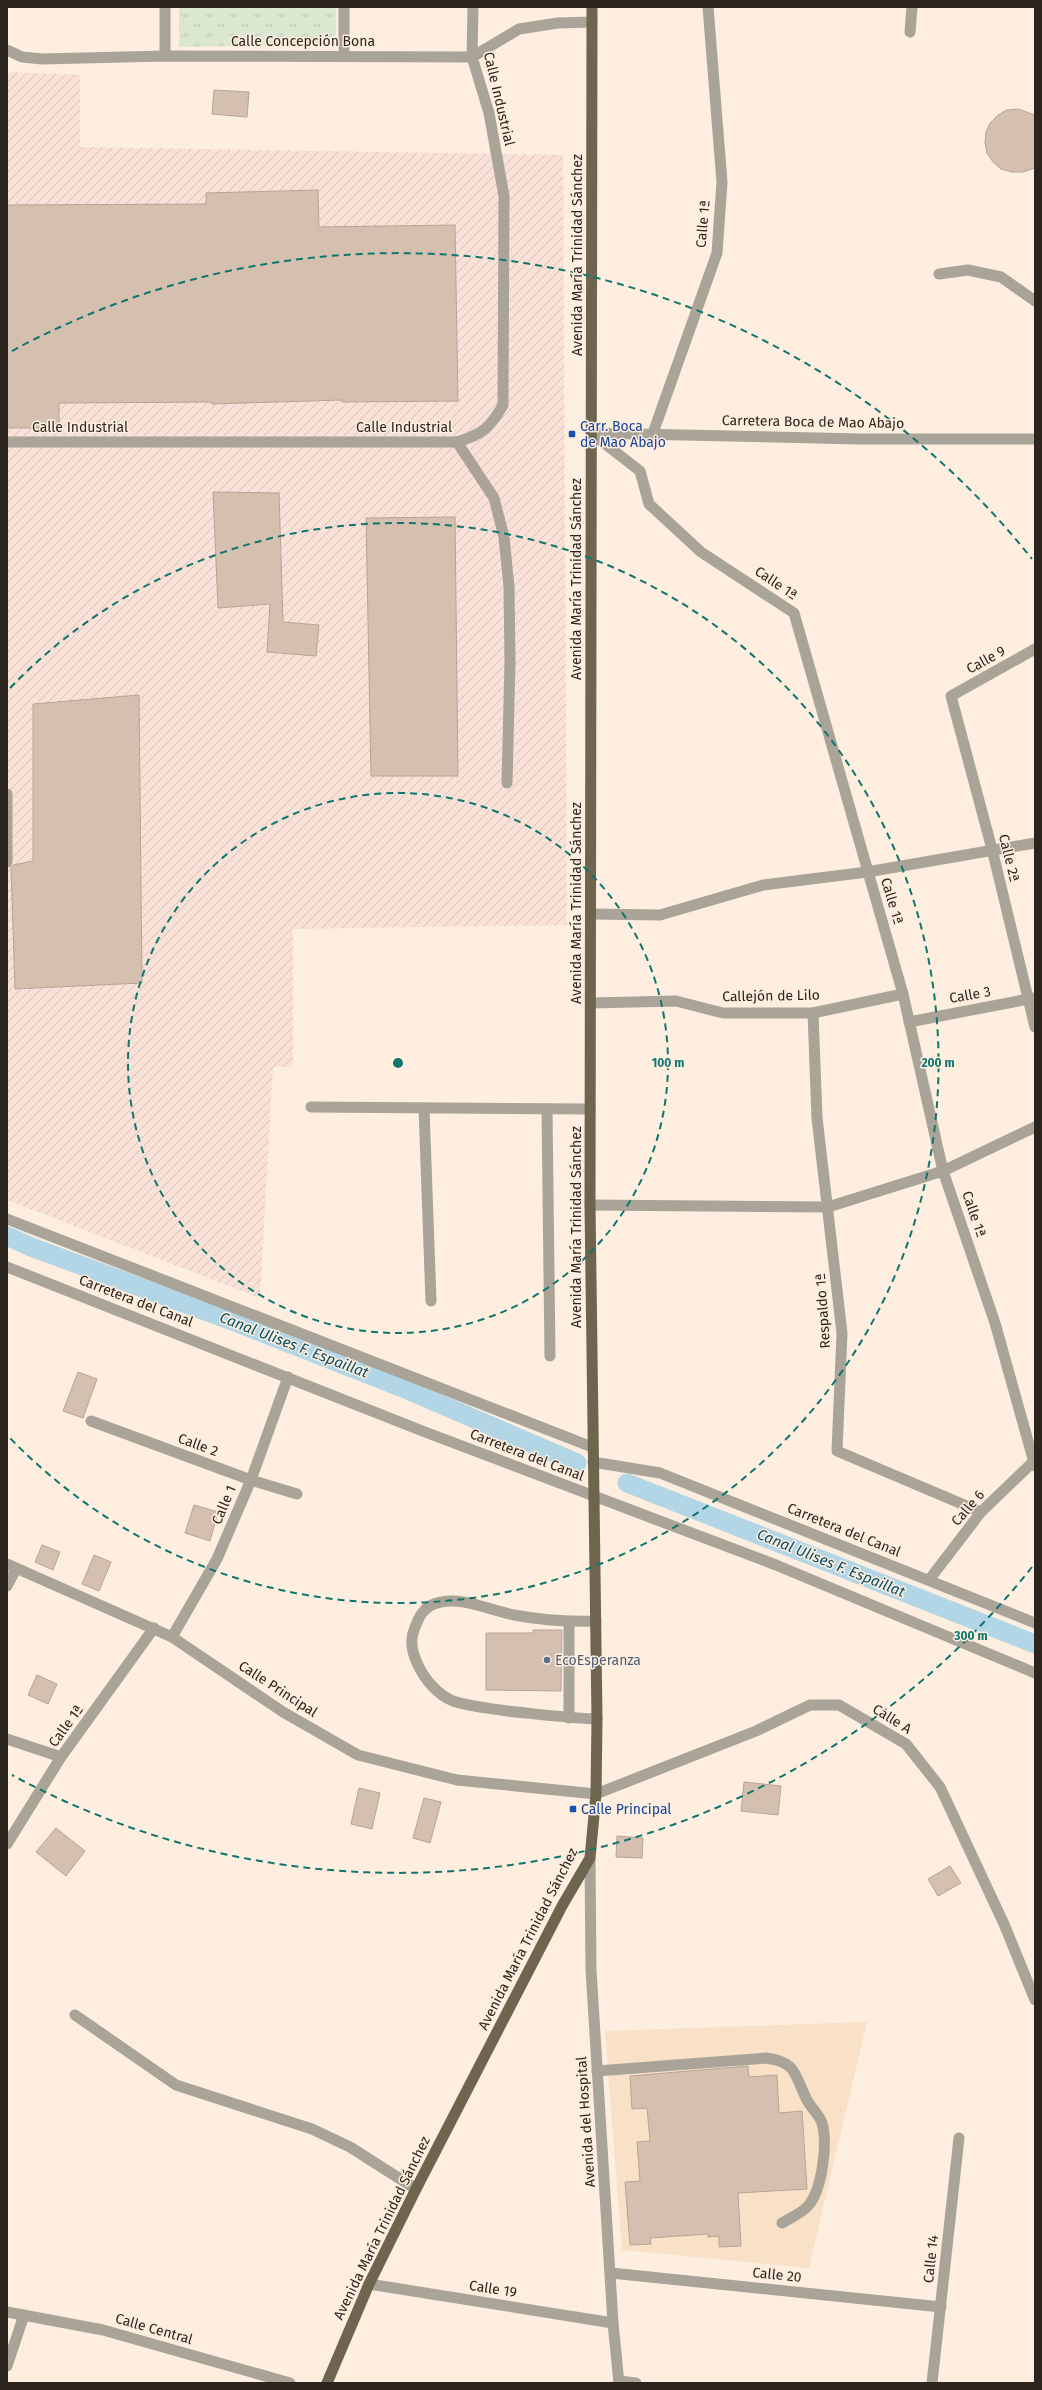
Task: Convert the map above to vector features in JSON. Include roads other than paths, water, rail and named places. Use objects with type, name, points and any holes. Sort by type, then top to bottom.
[{"type":"main road","name":"Avenida María Trinidad Sánchez","points":[[326,2383],[369,2284],[416,2189],[562,1906],[590,1858],[596,1794],[597,1719],[592,1447],[590,1205],[592,7]]},
{"type":"street","points":[[165,7],[165,56]]},
{"type":"street","points":[[344,7],[344,56]]},
{"type":"street","name":"Calle Industrial","points":[[7,442],[457,442],[477,436],[492,425],[503,405],[504,196],[489,113],[472,57],[473,7]]},
{"type":"street","name":"Calle 1ª","points":[[652,433],[716,253],[722,182],[708,7]]},
{"type":"street","points":[[910,32],[912,7]]},
{"type":"street","points":[[472,57],[519,29],[558,23],[592,22]]},
{"type":"street","name":"Calle Concepción Bona","points":[[7,50],[22,57],[42,59],[165,56],[472,57]]},
{"type":"street","points":[[939,274],[968,270],[1001,277],[1035,301]]},
{"type":"street","name":"Calle 1ª","points":[[591,433],[640,471],[649,504],[701,552],[794,613],[903,994],[943,1171],[996,1323],[1034,1462]]},
{"type":"street","name":"Carretera Boca de Mao Abajo","points":[[591,433],[652,433],[860,439],[1035,439]]},
{"type":"street","points":[[457,442],[494,498],[504,537],[510,594],[507,783]]},
{"type":"street","name":"Calle 9","points":[[951,696],[1035,649]]},
{"type":"street","name":"Calle 2ª","points":[[951,696],[1032,999],[1035,1027]]},
{"type":"street","points":[[7,794],[7,862]]},
{"type":"street","points":[[591,914],[660,915],[763,885],[867,872],[992,849],[1035,843]]},
{"type":"street","name":"Callejón de Lilo","points":[[590,1003],[676,1001],[723,1013],[813,1013],[903,994]]},
{"type":"street","name":"Calle 3","points":[[909,1022],[1032,999]]},
{"type":"street","name":"Respaldo 1ª","points":[[813,1013],[817,1118],[842,1333],[836,1451],[981,1512]]},
{"type":"street","points":[[311,1107],[590,1109]]},
{"type":"street","points":[[424,1108],[431,1302]]},
{"type":"street","points":[[547,1109],[550,1356]]},
{"type":"street","points":[[590,1205],[828,1207],[943,1171],[1035,1127]]},
{"type":"street","points":[[7,1219],[592,1447]]},
{"type":"street","name":"Carretera del Canal","points":[[7,1267],[594,1497],[776,1565],[1035,1673]]},
{"type":"street","name":"Calle 1","points":[[172,1637],[217,1559],[251,1480],[288,1377]]},
{"type":"street","name":"Calle 2","points":[[90,1421],[251,1480],[297,1494]]},
{"type":"street","name":"Carretera del Canal","points":[[593,1462],[660,1474],[1035,1623]]},
{"type":"street","name":"Calle 6","points":[[929,1580],[981,1512],[1034,1462]]},
{"type":"street","points":[[7,1586],[11,1567]]},
{"type":"street","name":"Calle Principal","points":[[11,1567],[172,1637],[283,1712],[358,1755],[457,1780],[596,1794]]},
{"type":"street","points":[[596,1621],[569,1622],[514,1615],[458,1602],[441,1601],[427,1606],[418,1618],[411,1640],[413,1654],[421,1672],[431,1686],[453,1701],[485,1708],[570,1718],[597,1719]]},
{"type":"street","points":[[569,1622],[570,1718]]},
{"type":"street","name":"Calle 1ª","points":[[7,1844],[61,1757],[154,1628]]},
{"type":"street","name":"Calle A","points":[[596,1794],[756,1732],[810,1705],[840,1705],[906,1744],[940,1787],[1004,1924],[1035,2000]]},
{"type":"street","points":[[7,1739],[61,1757]]},
{"type":"street","name":"Avenida del Hospital","points":[[590,1858],[591,1970],[613,2323],[619,2382]]},
{"type":"street","points":[[74,2016],[176,2085],[312,2129],[350,2147],[416,2189]]},
{"type":"street","points":[[597,2071],[766,2058],[782,2061],[791,2067],[810,2106],[822,2124],[824,2160],[812,2201],[807,2208],[782,2223]]},
{"type":"street","name":"Calle 14","points":[[932,2383],[959,2138]]},
{"type":"street","name":"Calle 20","points":[[611,2273],[940,2307]]},
{"type":"street","name":"Calle 19","points":[[369,2284],[613,2323]]},
{"type":"street","name":"Calle Central","points":[[7,2312],[103,2330],[290,2383]]},
{"type":"street","points":[[7,2366],[24,2315]]},
{"type":"street","points":[[619,2382],[636,2383]]},
{"type":"waterway","name":"Canal Ulises F. Espaillat","points":[[7,1236],[31,1247],[227,1319],[410,1391],[577,1463]]},
{"type":"waterway","name":"Canal Ulises F. Espaillat","points":[[627,1483],[1035,1644]]},
{"type":"place","name":"Carr. Boca de Mao Abajo","points":[[572,434]]},
{"type":"place","name":"EcoEsperanza","points":[[547,1660]]},
{"type":"place","name":"Calle Principal","points":[[573,1809]]}]
